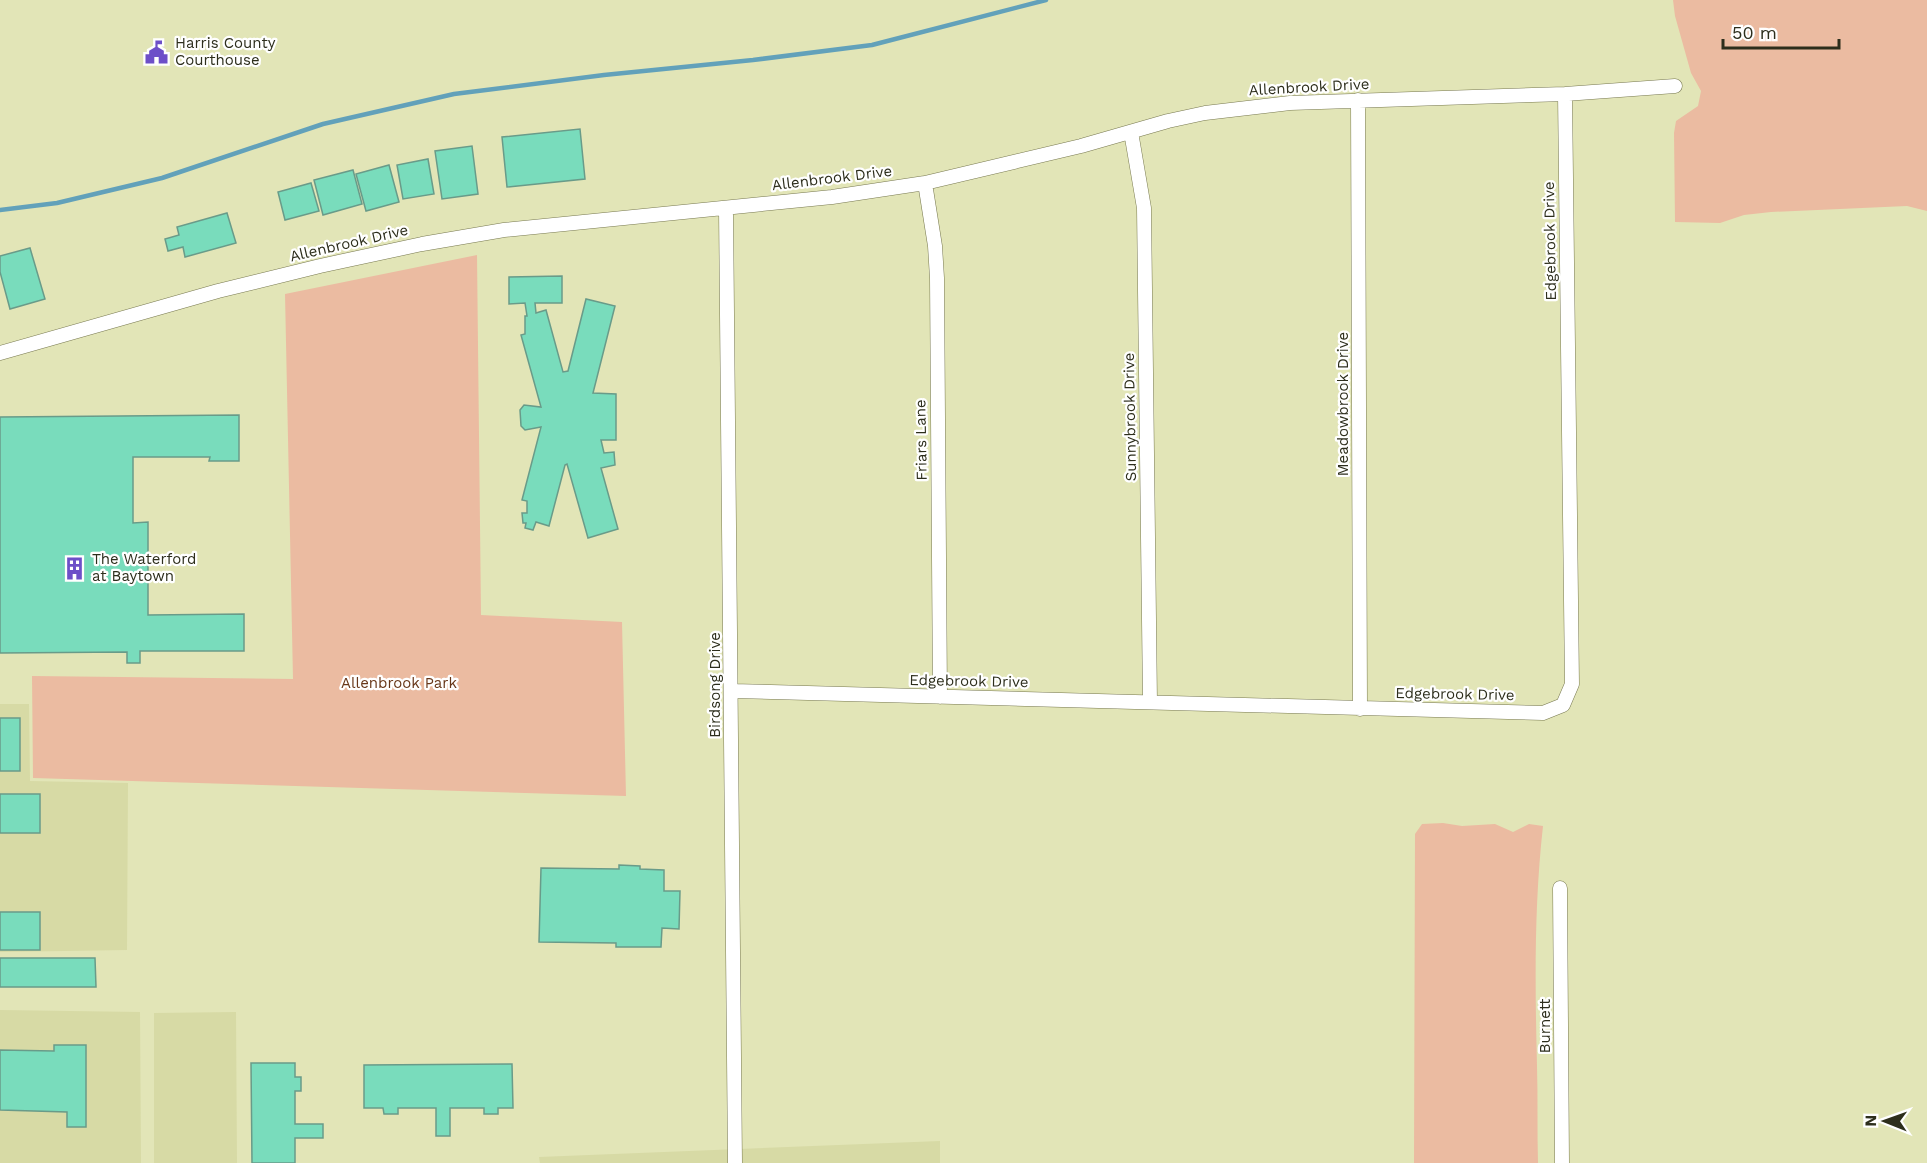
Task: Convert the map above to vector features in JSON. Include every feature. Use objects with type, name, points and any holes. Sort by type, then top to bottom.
[{"type":"street","name":"Allenbrook Drive","points":[[0,353],[218,291],[422,244],[504,230],[726,208],[925,183],[1081,146],[1168,121],[1237,108],[1358,100],[1565,94],[1674,86]]},
{"type":"street","name":"Edgebrook Drive","points":[[732,691],[1543,713],[1563,705],[1572,684],[1565,94]]},
{"type":"street","name":"Meadowbrook Drive","points":[[1358,100],[1360,709]]},
{"type":"street","name":"Sunnybrook Drive","points":[[1131,132],[1144,208],[1150,702]]},
{"type":"street","name":"Friars Lane","points":[[925,183],[935,246],[937,278],[940,697]]},
{"type":"street","name":"Birdsong Drive","points":[[726,208],[735,1163]]},
{"type":"street","name":"Burnett","points":[[1560,888],[1562,1163]]},
{"type":"shaded area","points":[[0,704],[29,704],[30,781],[128,783],[127,950],[0,952]]},
{"type":"shaded area","points":[[0,1010],[140,1012],[141,1163],[0,1163]]},
{"type":"shaded area","points":[[236,1012],[237,1163],[154,1163],[154,1013]]},
{"type":"shaded area","points":[[940,1141],[940,1163],[540,1163],[539,1157]]},
{"type":"green space","points":[[1673,0],[1927,0],[1927,211],[1907,206],[1771,212],[1744,215],[1720,223],[1675,222],[1674,133],[1676,121],[1698,106],[1701,91],[1691,73],[1675,16]]},
{"type":"green space","name":"Allenbrook Park","points":[[477,255],[481,615],[622,622],[626,796],[33,778],[32,676],[293,679],[285,294]]},
{"type":"green space","points":[[1443,823],[1462,826],[1495,824],[1513,832],[1529,824],[1543,826],[1536,946],[1538,1163],[1414,1163],[1415,834],[1422,824]]},
{"type":"building","points":[[580,129],[585,179],[507,187],[502,137]]},
{"type":"building","points":[[472,146],[478,194],[442,199],[435,151]]},
{"type":"building","points":[[428,159],[434,194],[403,199],[397,165]]},
{"type":"building","points":[[389,165],[399,202],[366,211],[356,174]]},
{"type":"building","points":[[353,170],[362,204],[323,215],[314,180]]},
{"type":"building","points":[[311,183],[319,211],[285,220],[278,192]]},
{"type":"building","points":[[227,213],[236,243],[185,257],[183,247],[168,251],[165,239],[179,235],[177,227]]},
{"type":"building","points":[[30,248],[45,299],[10,309],[0,272],[0,256]]},
{"type":"building","points":[[562,276],[562,303],[535,303],[536,313],[546,310],[563,372],[568,371],[586,299],[615,306],[593,393],[616,394],[616,440],[601,440],[604,453],[614,452],[615,465],[601,468],[618,529],[588,538],[567,464],[549,526],[536,522],[533,530],[525,528],[526,523],[523,523],[522,513],[527,513],[527,501],[522,500],[541,427],[525,430],[521,426],[520,410],[524,405],[541,407],[521,335],[525,334],[525,316],[527,316],[525,303],[509,304],[509,277]]},
{"type":"building","name":"The Waterford at Baytown","points":[[239,415],[239,461],[209,461],[210,457],[133,457],[133,523],[148,522],[148,615],[244,614],[244,651],[140,651],[140,663],[127,663],[127,652],[0,653],[0,417]]},
{"type":"building","points":[[0,718],[20,718],[20,771],[0,771]]},
{"type":"building","points":[[0,794],[40,794],[40,833],[0,833]]},
{"type":"building","points":[[619,865],[664,870],[664,891],[680,891],[679,929],[662,928],[661,947],[616,947],[616,943],[539,942],[541,868],[619,869]]},
{"type":"building","points":[[0,912],[40,912],[40,950],[0,950]]},
{"type":"building","points":[[0,958],[95,958],[96,987],[0,987]]},
{"type":"building","points":[[54,1045],[86,1045],[86,1127],[67,1127],[67,1112],[0,1110],[0,1050],[54,1051]]},
{"type":"building","points":[[251,1063],[295,1063],[295,1077],[301,1077],[301,1091],[295,1091],[295,1124],[323,1124],[323,1138],[295,1138],[295,1163],[252,1163]]},
{"type":"building","points":[[512,1064],[513,1108],[498,1108],[498,1114],[484,1114],[484,1108],[450,1108],[450,1136],[436,1136],[436,1108],[398,1108],[398,1114],[384,1114],[383,1108],[364,1108],[364,1065]]},
{"type":"waterway","points":[[0,210],[57,203],[162,178],[323,124],[454,94],[872,45],[1046,0]]},
{"type":"place","name":"Harris County Courthouse","points":[[157,52]]},
{"type":"place","name":"The Waterford at Baytown","points":[[74,568]]}]
